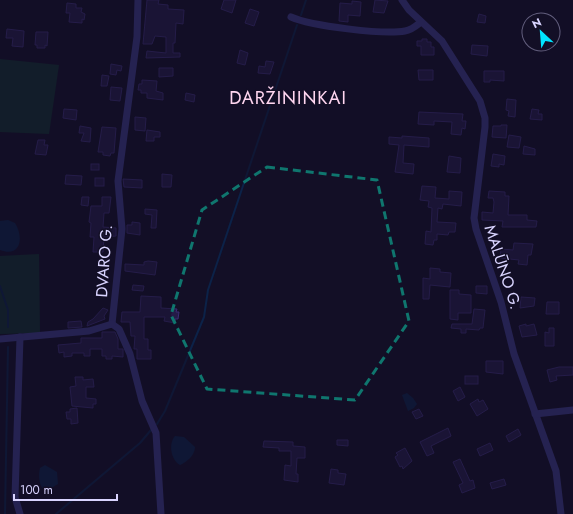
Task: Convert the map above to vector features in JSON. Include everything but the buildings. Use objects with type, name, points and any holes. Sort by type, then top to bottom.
[{"type":"street","name":"DVARO G.","points":[[112,324],[122,229],[118,181],[136,37],[138,0]]},
{"type":"street","name":"MALŪNO G.","points":[[402,0],[421,22],[442,41],[480,101],[484,111],[485,127],[474,218],[481,246],[502,302],[514,354],[556,471],[561,514]]},
{"type":"street","points":[[292,17],[308,23],[388,32],[410,30],[421,22]]},
{"type":"street","points":[[0,339],[88,331],[112,324],[119,329],[130,354],[142,401],[156,433],[161,514]]},
{"type":"street","points":[[20,338],[15,497],[20,514]]},
{"type":"street","points":[[535,414],[573,410]]},
{"type":"highlighted area","points":[[267,167],[377,180],[409,321],[355,400],[207,389],[171,315],[202,210]]},
{"type":"green space","points":[[0,59],[59,65],[49,134],[0,132]]},
{"type":"green space","points":[[39,254],[40,333],[0,334],[0,256]]},
{"type":"water","points":[[8,220],[15,223],[20,240],[16,249],[7,252],[0,250],[0,221]]},
{"type":"water","points":[[407,393],[417,404],[414,408],[408,411],[402,395]]},
{"type":"water","points":[[175,436],[184,437],[195,447],[194,453],[190,458],[180,465],[174,459],[171,447]]},
{"type":"water","points":[[45,465],[57,472],[58,484],[46,491],[40,485],[39,478],[40,468]]},
{"type":"waterway","points":[[301,15],[306,0]]},
{"type":"waterway","points":[[157,424],[165,411],[204,317],[208,290],[297,25]]},
{"type":"waterway","points":[[0,286],[8,310],[8,327]]},
{"type":"waterway","points":[[5,514],[8,347]]},
{"type":"waterway","points":[[56,514],[140,443],[151,430]]},
{"type":"district","name":"DARŽININKAI","points":[[288,98]]}]
